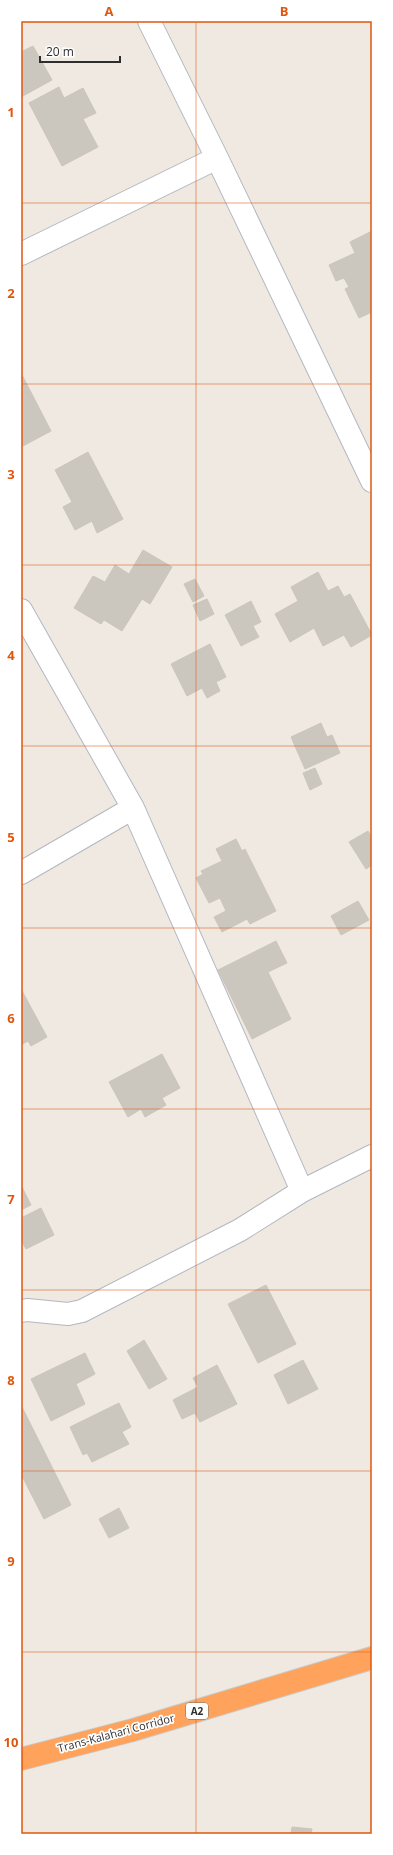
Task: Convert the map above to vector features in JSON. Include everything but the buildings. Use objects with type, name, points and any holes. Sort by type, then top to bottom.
[{"type":"highway","name":"Trans-Kalahari Corridor","points":[[21,1759],[133,1730],[372,1658]]},
{"type":"street","points":[[149,21],[217,158],[372,481]]},
{"type":"street","points":[[21,254],[217,158]]},
{"type":"street","points":[[21,610],[133,808],[302,1191]]},
{"type":"street","points":[[21,873],[133,808]]},
{"type":"street","points":[[21,1311],[27,1310],[68,1314],[82,1311],[240,1230],[302,1191],[372,1156]]}]
